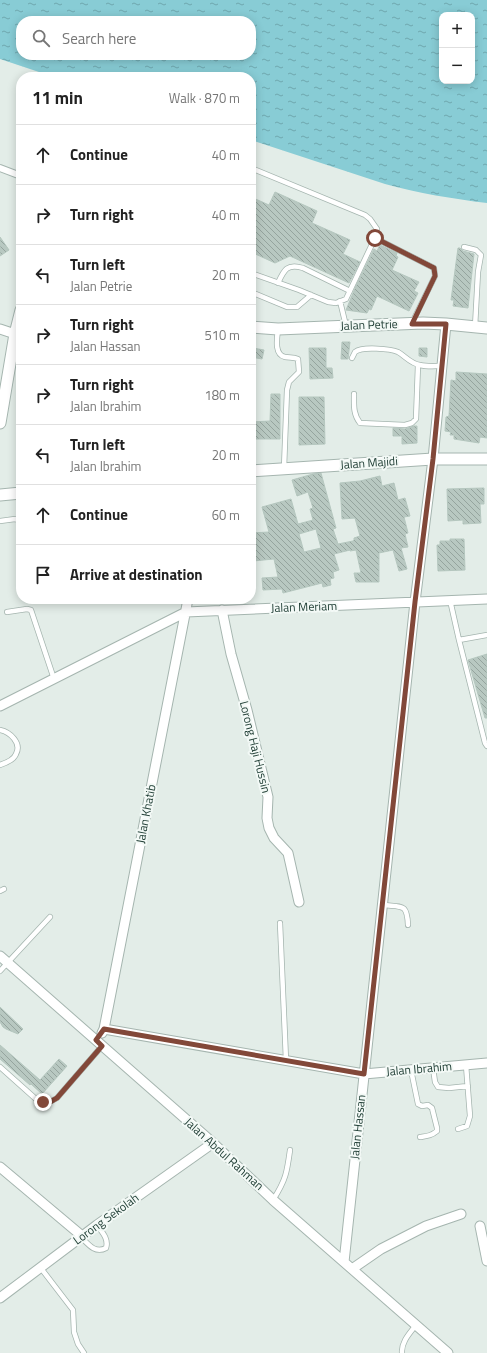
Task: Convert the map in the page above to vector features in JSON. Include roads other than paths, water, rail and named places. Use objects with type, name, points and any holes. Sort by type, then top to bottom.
[{"type":"street","points":[[0,168],[16,174]]},
{"type":"street","name":"Jalan Petrie","points":[[256,327],[278,329],[446,324],[487,328]]},
{"type":"street","name":"Jalan Hassan","points":[[344,1262],[415,602],[433,459],[446,324]]},
{"type":"street","points":[[0,329],[15,334]]},
{"type":"street","points":[[0,424],[16,330]]},
{"type":"street","name":"Jalan Majidi","points":[[256,471],[433,459],[487,459]]},
{"type":"street","points":[[0,495],[16,493]]},
{"type":"street","name":"Jalan Meriam","points":[[0,706],[186,612],[487,599]]},
{"type":"street","name":"Jalan Khatib","points":[[104,1029],[187,604]]},
{"type":"street","name":"Lorong Haji Hussin","points":[[222,610],[268,796],[267,818],[269,828],[274,838],[288,853],[299,902]]},
{"type":"street","name":"Jalan Abdul Rahman","points":[[0,956],[213,1143],[273,1200],[448,1353]]},
{"type":"street","points":[[99,1043],[104,1029]]},
{"type":"street","name":"Jalan Ibrahim","points":[[104,1029],[364,1074],[487,1063]]},
{"type":"street","name":"Lorong Sekolah","points":[[0,1298],[96,1225],[213,1143]]},
{"type":"street","points":[[0,1167],[81,1236]]},
{"type":"street","points":[[352,1269],[381,1249],[426,1226],[461,1214]]},
{"type":"street","points":[[480,1226],[487,1261]]},
{"type":"lane","points":[[256,170],[365,215],[377,229],[375,238],[346,299],[336,303],[328,302],[256,275]]},
{"type":"lane","points":[[375,238],[434,268],[435,276],[412,324]]},
{"type":"lane","points":[[464,247],[476,250],[481,254],[478,272],[475,327]]},
{"type":"lane","points":[[278,283],[284,270],[296,266],[350,291]]},
{"type":"lane","points":[[256,294],[286,307],[297,307],[311,295]]},
{"type":"lane","points":[[340,301],[346,326]]},
{"type":"lane","points":[[278,329],[277,349],[280,355],[298,359],[299,368],[298,374],[289,382],[287,390],[284,468]]},
{"type":"lane","points":[[352,358],[355,352],[361,350],[385,349],[401,354],[418,366],[442,366]]},
{"type":"lane","points":[[354,394],[354,412],[360,423],[405,425],[412,423],[416,419],[418,366]]},
{"type":"lane","points":[[0,521],[16,519]]},
{"type":"lane","points":[[450,600],[485,743],[487,746]]},
{"type":"lane","points":[[7,612],[27,609],[33,612],[54,679]]},
{"type":"lane","points":[[459,640],[487,635]]},
{"type":"lane","points":[[0,730],[13,737],[18,746],[14,757],[0,765]]},
{"type":"lane","points":[[383,905],[402,907],[405,909],[407,913],[408,925]]},
{"type":"lane","points":[[0,971],[50,917]]},
{"type":"lane","points":[[280,923],[286,1060]]},
{"type":"lane","points":[[0,1067],[37,1100],[50,1102],[57,1098],[99,1043]]},
{"type":"lane","points":[[458,1129],[467,1126],[470,1116],[466,1065]]},
{"type":"lane","points":[[433,1068],[435,1082],[438,1087],[449,1088],[468,1086]]},
{"type":"lane","points":[[411,1070],[418,1104],[422,1106],[428,1105],[432,1108],[437,1128],[437,1131],[433,1134],[420,1137]]},
{"type":"lane","points":[[273,1200],[287,1174],[290,1150]]},
{"type":"lane","points":[[81,1236],[92,1248],[99,1250],[106,1248],[106,1239],[96,1225]]},
{"type":"lane","points":[[40,1267],[73,1310],[74,1332],[78,1344],[84,1353]]},
{"type":"lane","points":[[402,1353],[405,1340],[416,1325]]},
{"type":"water","points":[[0,0],[487,0],[487,203],[461,200],[385,184],[256,142],[256,72],[39,72],[0,59]]}]
